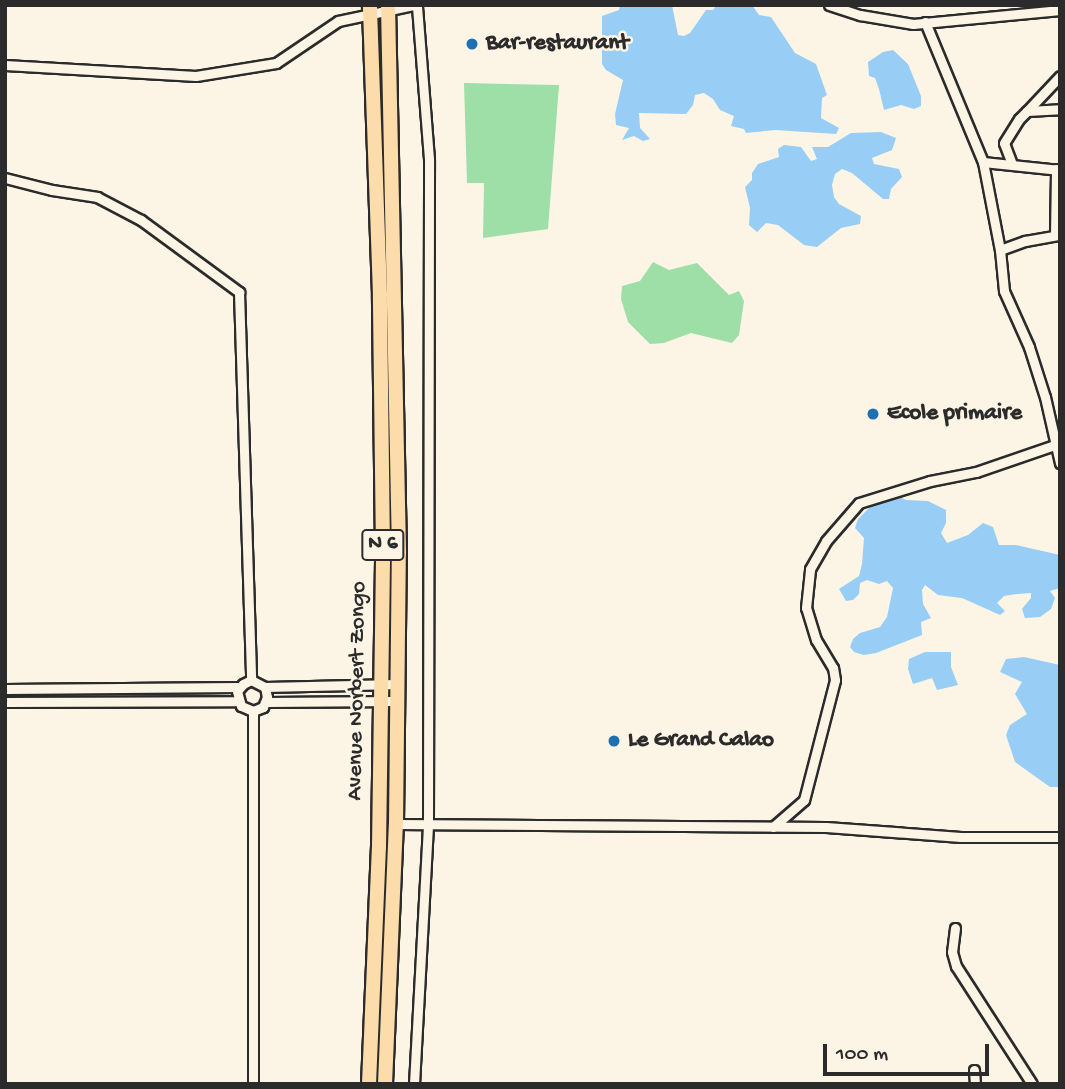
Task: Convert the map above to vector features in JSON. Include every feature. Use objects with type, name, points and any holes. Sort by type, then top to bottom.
[{"type":"main road","name":"Avenue Norbert Zongo","points":[[385,1084],[396,824],[398,701],[396,307],[388,8]]},
{"type":"main road","name":"Avenue Norbert Zongo","points":[[369,1084],[381,701],[380,295],[370,10]]},
{"type":"street","points":[[5,65],[197,76],[276,63],[338,21],[370,10],[416,5],[429,159],[428,824],[414,1084]]},
{"type":"street","points":[[829,5],[860,15],[913,24],[1060,10]]},
{"type":"street","points":[[925,22],[983,162],[1000,250],[1004,291],[1029,346],[1055,422],[1055,444],[1060,463]]},
{"type":"street","points":[[1012,164],[1004,143],[1027,111],[1060,76]]},
{"type":"street","points":[[1027,111],[1060,109]]},
{"type":"street","points":[[983,162],[1058,169],[1057,235],[1000,250]]},
{"type":"street","points":[[5,178],[52,190],[97,197],[141,220],[239,292],[251,680]]},
{"type":"street","points":[[774,827],[804,800],[835,680],[833,668],[816,640],[806,608],[810,569],[825,541],[859,503],[930,481],[975,472],[1055,444]]},
{"type":"street","points":[[251,680],[265,687],[398,684]]},
{"type":"street","points":[[5,689],[240,687],[251,680]]},
{"type":"street","points":[[240,687],[238,701],[241,706],[253,711]]},
{"type":"street","points":[[265,687],[266,702]]},
{"type":"street","points":[[5,702],[238,701]]},
{"type":"street","points":[[253,711],[266,702],[398,701]]},
{"type":"street","points":[[253,711],[253,1084]]},
{"type":"street","points":[[396,824],[774,827],[961,837],[1060,837]]},
{"type":"street","points":[[955,928],[952,953],[956,966],[1032,1084]]},
{"type":"street","points":[[974,1070],[975,1084]]},
{"type":"green space","points":[[464,83],[559,85],[548,229],[483,238],[484,183],[467,183]]},
{"type":"green space","points":[[653,262],[669,270],[697,263],[729,295],[739,291],[744,301],[739,335],[732,343],[691,333],[664,343],[650,344],[628,322],[621,299],[622,286],[640,281]]},
{"type":"water","points":[[620,5],[672,5],[678,35],[684,36],[690,33],[706,10],[713,10],[717,5],[752,5],[759,15],[771,17],[795,53],[816,64],[827,95],[822,98],[821,118],[839,128],[836,134],[775,130],[746,133],[744,129],[731,126],[734,116],[720,110],[713,99],[704,93],[695,95],[693,105],[686,114],[639,113],[640,128],[650,139],[643,141],[634,136],[622,140],[629,128],[616,125],[615,114],[623,80],[606,70],[602,64],[602,16],[619,10]]},
{"type":"water","points":[[893,50],[908,64],[921,96],[921,106],[914,109],[901,105],[884,110],[875,78],[869,76],[868,62],[883,52]]},
{"type":"water","points":[[881,132],[896,138],[892,150],[872,158],[874,164],[899,169],[902,177],[891,189],[889,199],[883,199],[852,173],[842,169],[835,174],[832,185],[834,197],[839,204],[861,216],[860,224],[841,228],[817,247],[804,245],[778,225],[766,223],[757,232],[749,225],[750,208],[745,187],[752,180],[752,173],[758,164],[779,157],[778,149],[784,145],[801,147],[811,161],[817,159],[812,147],[828,147],[851,133]]},
{"type":"water","points":[[896,495],[906,500],[928,501],[946,510],[946,523],[941,533],[947,543],[968,535],[983,523],[993,527],[999,545],[1016,545],[1060,555],[1060,588],[1050,591],[1055,598],[1051,609],[1040,617],[1025,618],[1022,609],[1031,598],[1031,593],[1017,594],[1004,596],[997,603],[1005,611],[1000,615],[962,598],[938,595],[925,585],[922,590],[923,604],[931,618],[921,622],[922,635],[876,653],[864,655],[854,652],[850,647],[853,639],[860,633],[880,627],[887,617],[893,588],[887,581],[879,584],[867,580],[860,583],[859,594],[853,600],[846,601],[839,589],[859,576],[862,564],[864,538],[855,528],[858,519],[877,500]]},
{"type":"water","points":[[925,652],[951,652],[951,667],[958,685],[937,690],[932,678],[913,684],[908,669],[909,659]]},
{"type":"water","points":[[1024,657],[1060,665],[1060,787],[1050,787],[1015,762],[1006,735],[1010,725],[1027,714],[1015,694],[1022,682],[1000,672],[1006,659]]},
{"type":"place","name":"Bar-restaurant","points":[[472,44]]},
{"type":"place","name":"Ecole primaire","points":[[873,414]]},
{"type":"place","name":"Le Grand Calao","points":[[614,741]]}]
